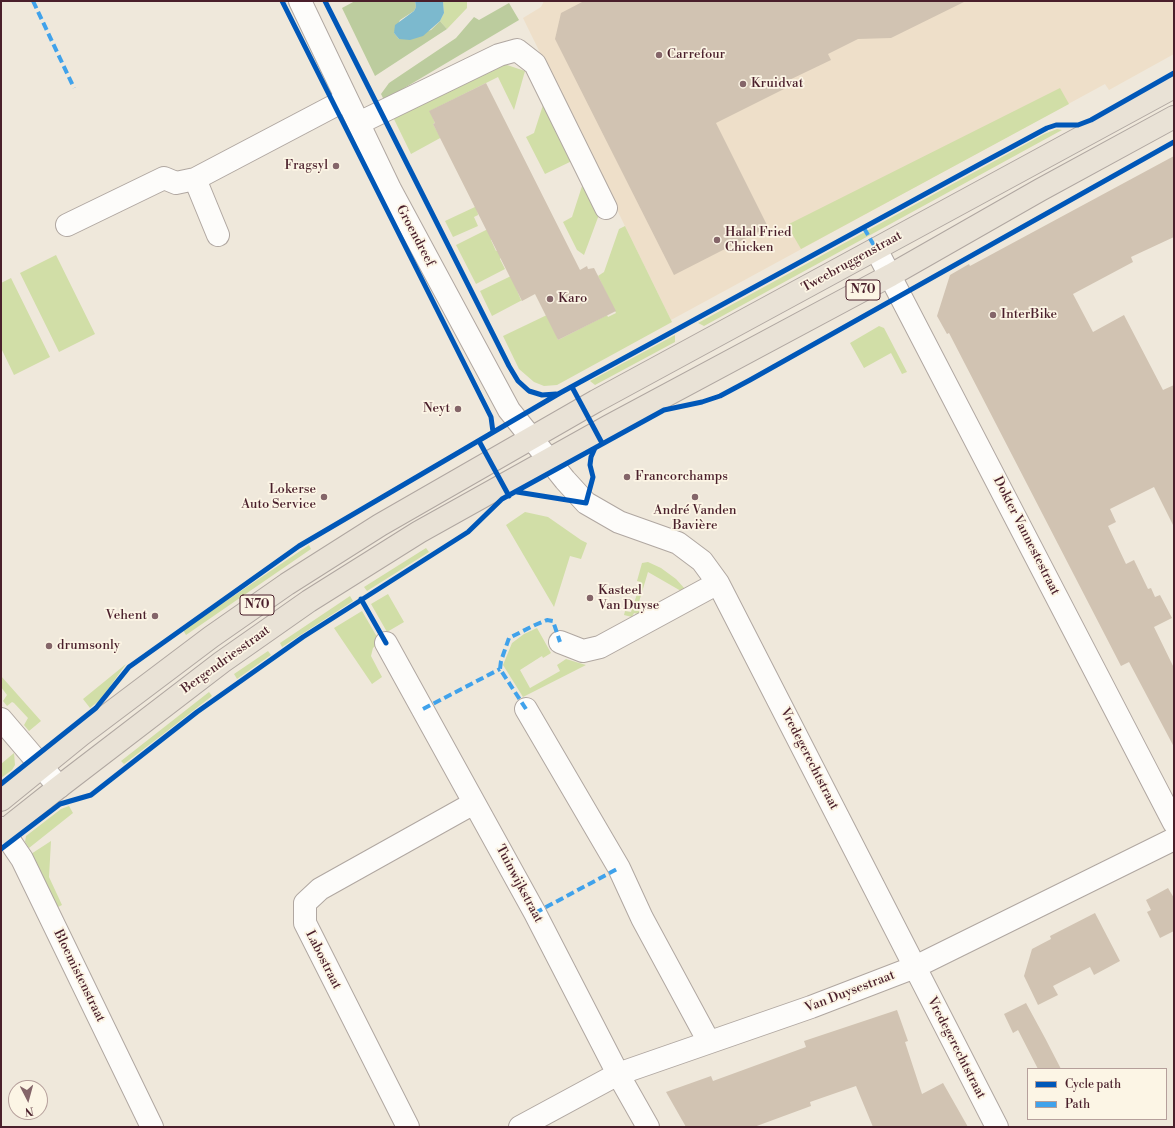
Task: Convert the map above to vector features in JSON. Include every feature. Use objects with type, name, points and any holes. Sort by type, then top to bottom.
[{"type":"main road","name":"Tweebruggenstraat","points":[[531,437],[1174,87]]},
{"type":"main road","name":"N70","points":[[550,460],[609,426],[891,275],[1040,190],[1174,117]]},
{"type":"main road","name":"Bergendriesstraat","points":[[1,800],[162,673],[287,584],[380,525],[531,437]]},
{"type":"main road","name":"Bergendriesstraat","points":[[2,831],[222,662],[310,601],[419,532],[490,491],[550,460]]},
{"type":"street","name":"Groendreef","points":[[300,1],[390,189],[510,410],[550,460]]},
{"type":"street","points":[[359,123],[499,55],[517,50],[534,64],[606,208]]},
{"type":"street","points":[[67,224],[164,178],[176,183],[195,179],[347,99]]},
{"type":"street","points":[[195,179],[218,235]]},
{"type":"street","name":"Dokter Vannestestraat","points":[[876,249],[891,275],[1174,824]]},
{"type":"street","name":"Vredegerechtstraat","points":[[550,460],[565,480],[586,503],[619,522],[678,542],[702,561],[718,583],[997,1127]]},
{"type":"street","points":[[560,642],[582,651],[600,647],[718,583]]},
{"type":"street","name":"Tuinwijkstraat","points":[[386,643],[535,913],[618,1074],[648,1127]]},
{"type":"street","points":[[526,709],[618,868],[642,918],[709,1042]]},
{"type":"street","points":[[1,719],[59,787]]},
{"type":"street","name":"Labostraat","points":[[408,1127],[305,923],[305,903],[320,889],[474,803]]},
{"type":"street","name":"Bloemistenstraat","points":[[2,831],[22,859],[152,1127]]},
{"type":"street","name":"Van Duysestraat","points":[[520,1127],[618,1074],[811,1007],[915,967],[1174,839]]},
{"type":"shaded area","points":[[544,1],[1174,1],[1174,54],[1109,90],[1105,84],[671,320],[523,18],[541,7]]},
{"type":"green space","points":[[355,1],[415,1],[416,7],[414,11],[400,20],[394,33],[399,39],[431,30],[440,21],[447,29],[375,76],[342,8]]},
{"type":"green space","points":[[443,1],[467,1],[467,8],[447,29],[440,21],[444,13]]},
{"type":"green space","points":[[509,3],[519,20],[384,100],[381,94],[389,83],[456,38],[474,17],[479,20]]},
{"type":"green space","points":[[495,61],[525,71],[514,110],[498,77],[430,111],[435,123],[433,124],[442,137],[411,154],[391,113]]},
{"type":"green space","points":[[1060,88],[1069,104],[801,249],[787,225]]},
{"type":"green space","points":[[544,102],[574,160],[545,174],[526,137],[534,133]]},
{"type":"green space","points":[[1057,129],[1062,130],[704,326],[698,323],[1044,134]]},
{"type":"green space","points":[[584,180],[600,212],[584,255],[577,250],[563,222],[572,217]]},
{"type":"green space","points":[[477,206],[478,215],[474,217],[478,226],[453,237],[445,221]]},
{"type":"green space","points":[[625,226],[672,322],[557,385],[544,386],[534,382],[519,369],[503,336],[549,314],[558,340],[607,315],[608,317],[616,313],[598,276],[604,272],[619,229]]},
{"type":"green space","points":[[488,229],[493,239],[491,240],[496,251],[498,250],[502,256],[500,259],[505,269],[476,284],[456,245]]},
{"type":"green space","points":[[56,255],[95,334],[59,352],[20,273]]},
{"type":"green space","points":[[511,276],[521,300],[528,297],[492,316],[480,291]]},
{"type":"green space","points":[[11,278],[50,357],[14,375],[1,348],[1,283]]},
{"type":"green space","points":[[879,326],[884,328],[907,372],[902,374],[891,353],[864,368],[850,343]]},
{"type":"green space","points":[[675,335],[675,342],[595,385],[590,381]]},
{"type":"green space","points":[[525,512],[548,517],[587,543],[581,559],[570,556],[554,607],[506,525]]},
{"type":"green space","points":[[309,545],[311,549],[186,635],[183,630]]},
{"type":"green space","points":[[426,548],[429,552],[367,591],[364,587]]},
{"type":"green space","points":[[648,562],[661,568],[676,579],[685,589],[681,591],[648,572],[639,602],[648,610],[641,615],[634,613],[632,617],[624,615],[625,611],[631,612],[641,582],[637,581],[642,563]]},
{"type":"green space","points":[[388,594],[404,622],[387,632],[371,604]]},
{"type":"green space","points":[[350,596],[353,601],[282,647],[280,643]]},
{"type":"green space","points":[[362,611],[380,642],[373,648],[371,656],[382,677],[372,684],[334,628]]},
{"type":"green space","points":[[537,628],[551,653],[543,658],[542,656],[520,670],[530,688],[560,671],[557,665],[566,659],[586,665],[523,697],[503,665],[512,643],[524,634]]},
{"type":"green space","points":[[268,651],[271,655],[237,679],[234,674]]},
{"type":"green space","points":[[126,664],[101,699],[90,708],[83,699]]},
{"type":"green space","points":[[1,676],[41,721],[29,731],[24,725],[28,718],[14,703],[12,702],[7,706],[3,701],[7,695],[1,687]]},
{"type":"green space","points":[[209,692],[212,696],[124,764],[121,761]]},
{"type":"green space","points":[[14,753],[15,765],[12,770],[1,778],[1,764]]},
{"type":"green space","points":[[69,806],[73,813],[29,848],[25,842],[26,836],[61,809]]},
{"type":"green space","points":[[51,841],[49,877],[62,905],[58,907],[31,854]]},
{"type":"water","points":[[415,1],[443,1],[444,13],[440,21],[423,36],[410,40],[399,39],[394,33],[395,25],[414,11],[416,7]]},
{"type":"building","points":[[584,1],[966,1],[891,38],[858,39],[828,54],[831,60],[783,83],[786,88],[716,123],[768,227],[674,275],[555,39],[561,13]]},
{"type":"building","points":[[486,83],[580,270],[587,266],[588,269],[594,268],[616,311],[558,340],[535,294],[522,301],[433,124],[435,123],[429,111]]},
{"type":"building","points":[[1174,156],[1174,237],[1131,257],[1133,262],[1073,294],[1093,332],[1124,315],[1163,390],[1174,385],[1174,527],[1154,487],[1110,509],[1116,522],[1108,526],[1126,564],[1134,560],[1148,589],[1151,588],[1155,597],[1160,595],[1172,618],[1154,627],[1174,668],[1174,747],[1129,662],[1121,666],[949,333],[947,334],[937,316],[950,275],[969,264],[970,266]]},
{"type":"building","points":[[1168,888],[1174,898],[1174,931],[1160,938],[1147,912],[1151,910],[1146,900]]},
{"type":"building","points":[[1095,913],[1120,961],[1094,975],[1090,967],[1053,986],[1058,995],[1038,1005],[1024,976],[1032,949],[1051,939],[1050,936]]},
{"type":"building","points":[[1026,1003],[1060,1068],[1037,1068],[1018,1030],[1013,1033],[1004,1014]]},
{"type":"building","points":[[897,1010],[908,1041],[905,1042],[922,1094],[943,1083],[968,1127],[873,1127],[856,1086],[810,1102],[811,1106],[754,1127],[686,1127],[666,1092],[711,1076],[713,1081],[806,1047],[804,1041]]},
{"type":"marked path","points":[[33,1],[74,88]]},
{"type":"marked path","points":[[864,228],[876,249]]},
{"type":"marked path","points":[[526,709],[500,669],[501,661],[509,638],[547,620],[553,621],[560,642]]},
{"type":"marked path","points":[[423,709],[500,669]]},
{"type":"marked path","points":[[535,913],[619,868]]},
{"type":"cycle path","points":[[282,1],[491,417],[493,432]]},
{"type":"cycle path","points":[[325,1],[509,366],[518,381],[529,391],[542,395],[556,394]]},
{"type":"cycle path","points":[[1,784],[96,708],[129,667],[299,546],[560,393],[982,163],[1047,128],[1056,125],[1078,125],[1091,120],[1174,73]]},
{"type":"cycle path","points":[[1,849],[60,804],[91,795],[197,712],[303,637],[468,532],[502,499],[664,410],[702,402],[720,396],[1174,142]]},
{"type":"cycle path","points":[[572,387],[602,443]]},
{"type":"cycle path","points":[[479,441],[509,496]]},
{"type":"cycle path","points":[[517,492],[586,503],[593,477],[590,465],[591,457],[595,448]]},
{"type":"cycle path","points":[[361,599],[386,643]]},
{"type":"place","name":"Carrefour","points":[[659,55]]},
{"type":"place","name":"Kruidvat","points":[[743,84]]},
{"type":"place","name":"Fragsyl","points":[[336,166]]},
{"type":"place","name":"Halal Fried Chicken","points":[[717,240]]},
{"type":"place","name":"Karo","points":[[550,299]]},
{"type":"place","name":"InterBike","points":[[993,315]]},
{"type":"place","name":"Neyt","points":[[458,409]]},
{"type":"place","name":"Francorchamps","points":[[627,477]]},
{"type":"place","name":"Lokerse Auto Service","points":[[324,497]]},
{"type":"place","name":"André Vanden Bavière","points":[[695,497]]},
{"type":"place","name":"Kasteel Van Duyse","points":[[590,598]]},
{"type":"place","name":"Vehent","points":[[155,616]]},
{"type":"place","name":"drumsonly","points":[[49,646]]}]
